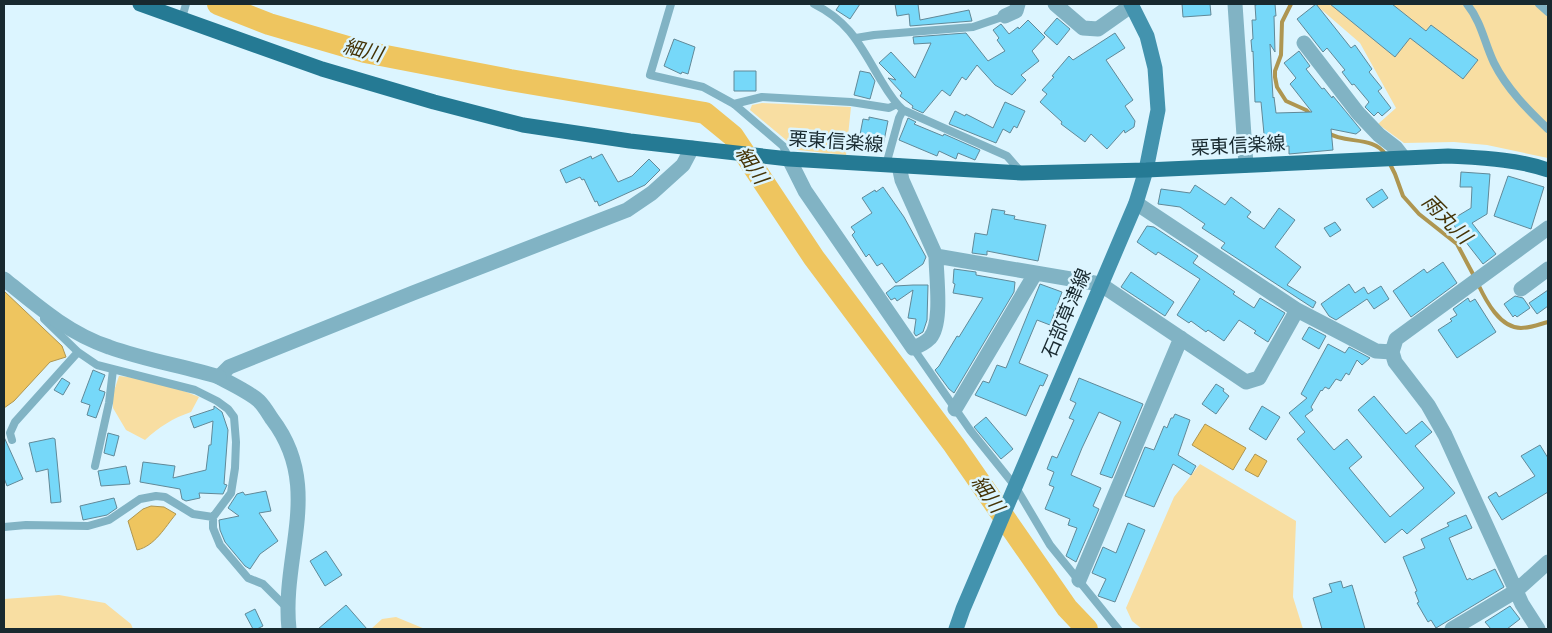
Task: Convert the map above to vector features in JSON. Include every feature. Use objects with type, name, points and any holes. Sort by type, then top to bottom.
[{"type":"main road","name":"栗東信楽線","points":[[140,4],[184,10],[322,70],[434,102],[523,125],[630,141],[783,158],[1022,173],[1146,170],[1393,157],[1448,156],[1488,159],[1548,170]]},
{"type":"main road","name":"石部草津線","points":[[956,629],[1100,284],[1136,203],[1146,170],[1158,110],[1155,68],[1147,36],[1132,4]]},
{"type":"street","points":[[1005,16],[1016,11],[1018,4]]},
{"type":"street","points":[[1055,4],[1083,28],[1098,29],[1132,4]]},
{"type":"street","points":[[1235,4],[1246,165]]},
{"type":"street","points":[[1304,43],[1358,113],[1379,135],[1396,148],[1393,157]]},
{"type":"street","points":[[219,377],[229,367],[627,210],[652,193],[682,165],[692,148]]},
{"type":"street","points":[[783,158],[913,348],[921,345],[931,336],[938,318],[936,256],[902,180],[893,165]]},
{"type":"street","points":[[1136,203],[1297,310],[1376,352],[1392,352]]},
{"type":"street","points":[[1538,629],[1522,604],[1445,435],[1428,405],[1395,362],[1392,352],[1396,339],[1548,228]]},
{"type":"street","points":[[936,256],[1100,284],[1246,382],[1259,378],[1297,310]]},
{"type":"street","points":[[1521,289],[1548,269]]},
{"type":"street","points":[[955,409],[1035,274]]},
{"type":"street","points":[[4,279],[44,312],[80,334],[107,347],[219,377],[258,400],[280,429],[295,460],[298,511],[287,608],[289,629]]},
{"type":"street","points":[[1079,580],[1181,338]]},
{"type":"street","points":[[1452,629],[1516,591],[1548,562]]},
{"type":"lane","points":[[671,4],[650,75],[703,87],[734,104],[783,146],[783,158]]},
{"type":"lane","points":[[814,4],[830,12],[844,23],[856,38],[900,107],[893,165]]},
{"type":"lane","points":[[1467,4],[1476,16],[1494,62],[1505,83],[1548,129]]},
{"type":"lane","points":[[1538,4],[1548,11]]},
{"type":"lane","points":[[856,38],[874,34],[973,27],[1005,16]]},
{"type":"lane","points":[[734,104],[762,97],[851,102],[889,108],[900,107],[1007,156],[1022,173]]},
{"type":"lane","points":[[44,312],[44,319],[78,352],[97,366],[157,379],[195,390],[218,401],[228,409],[234,418],[236,442],[231,493],[213,517],[213,528],[220,545],[248,578],[264,584],[287,608]]},
{"type":"lane","points":[[913,348],[1014,489],[1050,545],[1118,629]]},
{"type":"lane","points":[[12,440],[10,433],[15,422],[78,352]]},
{"type":"lane","points":[[95,466],[109,403],[113,370]]},
{"type":"lane","points":[[4,527],[26,525],[88,526],[109,520],[140,499],[156,496],[166,497],[193,514],[213,517]]},
{"type":"shaded area","points":[[1315,4],[1548,4],[1548,158],[1487,145],[1454,142],[1404,143],[1378,124],[1396,108],[1360,43]]},
{"type":"shaded area","points":[[762,103],[851,107],[846,155],[798,150],[750,110],[752,105]]},
{"type":"shaded area","points":[[4,291],[62,346],[66,357],[50,362],[14,401],[4,408]]},
{"type":"shaded area","points":[[119,376],[160,384],[199,397],[191,412],[166,423],[145,440],[126,430],[113,408],[113,394]]},
{"type":"shaded area","points":[[1205,424],[1246,448],[1233,470],[1192,445]]},
{"type":"shaded area","points":[[1255,454],[1267,461],[1258,477],[1245,470]]},
{"type":"shaded area","points":[[1200,464],[1296,521],[1293,597],[1303,629],[1142,629],[1132,621],[1126,608],[1174,497]]},
{"type":"shaded area","points":[[151,506],[164,507],[176,514],[149,545],[137,550],[128,521],[143,509]]},
{"type":"shaded area","points":[[59,595],[105,603],[131,624],[133,629],[4,629],[4,599]]},
{"type":"shaded area","points":[[396,617],[425,629],[371,629],[382,619]]},
{"type":"building","points":[[840,4],[860,4],[850,19],[836,10]]},
{"type":"building","points":[[895,4],[918,4],[920,20],[969,10],[972,21],[910,26],[909,14],[897,16]]},
{"type":"building","points":[[1182,4],[1210,4],[1211,15],[1183,17]]},
{"type":"building","points":[[1275,4],[1275,52],[1270,44],[1273,98],[1276,113],[1312,112],[1290,84],[1296,78],[1284,63],[1299,51],[1310,66],[1306,69],[1322,89],[1324,88],[1332,98],[1333,96],[1361,130],[1356,134],[1331,129],[1333,150],[1289,154],[1289,146],[1261,148],[1260,135],[1264,134],[1261,102],[1255,102],[1251,40],[1253,39],[1252,20],[1256,20],[1255,5]]},
{"type":"building","points":[[1316,4],[1351,48],[1355,45],[1372,69],[1369,72],[1382,88],[1378,91],[1391,108],[1382,116],[1378,112],[1374,116],[1365,107],[1369,102],[1342,72],[1345,70],[1327,48],[1323,52],[1297,19]]},
{"type":"building","points":[[1330,4],[1392,4],[1426,31],[1431,25],[1478,60],[1463,79],[1410,38],[1395,57]]},
{"type":"building","points":[[1057,18],[1070,29],[1057,45],[1044,33]]},
{"type":"building","points":[[1028,20],[1045,37],[1032,51],[1039,61],[1021,75],[1026,80],[1012,95],[995,85],[977,65],[966,80],[962,77],[950,96],[942,90],[923,113],[912,108],[913,106],[900,96],[902,93],[888,78],[896,80],[879,63],[891,52],[915,78],[931,43],[914,44],[913,37],[966,33],[988,61],[1005,51],[993,30],[1001,24],[1009,34],[1018,27],[1019,29]]},
{"type":"building","points":[[1115,33],[1125,48],[1106,60],[1133,100],[1125,106],[1135,121],[1134,127],[1125,133],[1124,130],[1107,149],[1091,134],[1085,142],[1061,124],[1062,122],[1040,102],[1047,94],[1042,90],[1069,56],[1073,60]]},
{"type":"building","points":[[674,39],[695,47],[688,74],[682,72],[681,74],[664,66]]},
{"type":"building","points":[[734,71],[756,71],[756,91],[734,91]]},
{"type":"building","points":[[860,71],[870,73],[875,81],[870,99],[854,95]]},
{"type":"building","points":[[1005,102],[1025,111],[1017,128],[1014,126],[1010,133],[1003,129],[996,143],[949,124],[955,111],[965,116],[966,114],[993,128]]},
{"type":"building","points":[[869,117],[888,121],[882,151],[858,145],[863,119],[869,120]]},
{"type":"building","points":[[908,118],[916,122],[914,124],[943,136],[944,134],[980,150],[975,160],[958,153],[956,159],[939,151],[937,156],[899,140]]},
{"type":"building","points":[[602,154],[618,182],[632,176],[649,159],[660,170],[645,185],[599,206],[597,201],[595,202],[584,179],[582,180],[580,177],[566,183],[560,170],[591,156],[592,159]]},
{"type":"building","points":[[1461,172],[1490,174],[1487,214],[1472,223],[1496,254],[1483,264],[1451,220],[1471,208],[1472,187],[1460,187]]},
{"type":"building","points":[[1508,176],[1544,187],[1531,229],[1494,216]]},
{"type":"building","points":[[1195,185],[1225,205],[1231,197],[1251,212],[1247,217],[1264,229],[1279,208],[1295,220],[1275,247],[1301,267],[1287,285],[1316,302],[1313,308],[1221,248],[1225,243],[1202,228],[1205,224],[1180,207],[1158,204],[1161,189],[1190,193]]},
{"type":"building","points":[[883,187],[904,217],[926,257],[923,264],[896,283],[882,263],[877,266],[869,254],[866,257],[852,235],[855,232],[851,227],[872,213],[862,198]]},
{"type":"building","points":[[1382,189],[1388,198],[1373,208],[1366,199]]},
{"type":"building","points":[[992,209],[1005,211],[1004,214],[1015,216],[1014,219],[1046,225],[1038,261],[987,251],[987,255],[972,253],[975,233],[987,235]]},
{"type":"building","points":[[1335,222],[1341,230],[1330,237],[1324,228]]},
{"type":"building","points":[[1147,226],[1154,227],[1198,256],[1193,263],[1235,292],[1233,294],[1254,308],[1260,298],[1285,313],[1268,342],[1254,333],[1256,331],[1239,320],[1224,341],[1208,330],[1206,332],[1191,321],[1189,323],[1177,315],[1200,279],[1158,252],[1156,255],[1137,242]]},
{"type":"building","points":[[1443,262],[1457,283],[1411,317],[1393,291],[1424,269],[1427,273]]},
{"type":"building","points":[[954,269],[976,272],[976,275],[1015,282],[1014,292],[954,393],[935,370],[957,336],[959,337],[983,298],[953,293],[955,284],[953,283]]},
{"type":"building","points":[[1131,272],[1174,302],[1165,316],[1121,287]]},
{"type":"building","points":[[1040,284],[1062,292],[1050,325],[1037,320],[1019,363],[1048,375],[1043,386],[1040,385],[1026,416],[975,395],[983,381],[989,383],[997,365],[1006,368]]},
{"type":"building","points":[[1349,284],[1355,293],[1364,287],[1368,294],[1381,286],[1389,299],[1374,309],[1367,299],[1336,320],[1329,316],[1321,304]]},
{"type":"building","points":[[928,285],[927,320],[923,332],[916,336],[914,333],[916,319],[908,318],[913,290],[897,301],[895,298],[891,300],[886,293],[895,286]]},
{"type":"building","points":[[1548,290],[1548,306],[1537,314],[1529,303]]},
{"type":"building","points":[[1515,296],[1523,298],[1530,308],[1517,317],[1515,315],[1513,317],[1504,304]]},
{"type":"building","points":[[1468,298],[1470,302],[1475,299],[1496,332],[1457,358],[1438,330],[1452,321],[1450,319],[1457,315],[1453,309]]},
{"type":"building","points":[[1309,327],[1326,336],[1319,349],[1302,339]]},
{"type":"building","points":[[1328,344],[1345,353],[1349,347],[1370,358],[1362,365],[1357,360],[1349,375],[1346,373],[1341,381],[1336,379],[1329,389],[1325,387],[1321,390],[1311,407],[1313,410],[1305,416],[1334,450],[1347,439],[1362,457],[1349,468],[1390,517],[1424,488],[1358,410],[1374,396],[1406,434],[1422,421],[1432,432],[1415,446],[1455,493],[1407,534],[1402,529],[1385,543],[1297,439],[1305,432],[1289,413],[1307,398],[1301,394]]},
{"type":"building","points":[[93,370],[105,375],[99,390],[105,392],[96,418],[87,415],[90,405],[81,402]]},
{"type":"building","points":[[62,378],[70,383],[63,395],[54,390]]},
{"type":"building","points":[[1079,378],[1143,404],[1112,478],[1100,474],[1121,422],[1099,412],[1082,448],[1071,475],[1101,488],[1093,506],[1099,509],[1076,562],[1066,556],[1077,528],[1068,525],[1070,519],[1045,509],[1054,487],[1049,485],[1054,472],[1047,469],[1052,456],[1057,458],[1074,420],[1069,418],[1076,403],[1070,400]]},
{"type":"building","points":[[1216,384],[1224,389],[1223,391],[1229,396],[1216,414],[1202,404]]},
{"type":"building","points":[[214,406],[222,412],[228,430],[224,484],[227,485],[223,494],[199,493],[200,498],[186,501],[182,499],[180,489],[140,482],[143,462],[175,466],[173,478],[206,470],[213,421],[194,428],[190,417],[214,409]]},
{"type":"building","points":[[1262,406],[1280,417],[1266,440],[1249,429]]},
{"type":"building","points":[[1175,414],[1190,420],[1178,455],[1196,466],[1191,475],[1173,464],[1154,507],[1125,496],[1145,447],[1154,450],[1164,426],[1167,428]]},
{"type":"building","points":[[986,417],[1013,449],[1001,459],[974,427]]},
{"type":"building","points":[[108,433],[119,436],[114,456],[104,453]]},
{"type":"building","points":[[4,437],[23,479],[7,486],[4,478]]},
{"type":"building","points":[[55,439],[61,502],[51,503],[48,469],[36,472],[29,443]]},
{"type":"building","points":[[1540,445],[1548,458],[1548,492],[1502,520],[1488,497],[1496,492],[1499,497],[1535,476],[1521,456]]},
{"type":"building","points":[[126,466],[130,484],[101,486],[98,471]]},
{"type":"building","points":[[266,491],[271,511],[259,513],[278,541],[260,554],[250,569],[245,566],[225,542],[220,530],[219,520],[239,516],[228,508],[237,494],[243,492],[245,495]]},
{"type":"building","points":[[114,498],[117,508],[107,515],[83,520],[80,506]]},
{"type":"building","points":[[1466,515],[1472,528],[1449,538],[1467,580],[1470,578],[1472,580],[1495,569],[1504,587],[1436,628],[1431,620],[1428,622],[1417,603],[1419,602],[1415,592],[1417,591],[1403,557],[1425,548],[1421,539],[1449,526],[1447,523]]},
{"type":"building","points":[[1128,523],[1145,530],[1115,602],[1098,596],[1106,579],[1092,573],[1103,547],[1116,553]]},
{"type":"building","points":[[326,551],[342,575],[325,586],[310,561]]},
{"type":"building","points":[[1341,581],[1343,588],[1352,585],[1365,629],[1322,629],[1313,598],[1332,592],[1329,584]]},
{"type":"building","points":[[346,605],[367,629],[318,629]]},
{"type":"building","points":[[1510,606],[1520,619],[1507,629],[1491,629],[1485,622]]},
{"type":"building","points":[[255,609],[263,626],[253,629],[245,614]]},
{"type":"waterway","name":"細川","points":[[218,4],[269,24],[365,52],[510,80],[705,113],[733,136],[814,258],[954,445],[1067,608],[1087,629]]},
{"type":"waterway","name":"雨丸川","points":[[1291,4],[1282,22],[1281,55],[1275,71],[1275,77],[1277,87],[1286,101],[1306,110],[1311,115]]},
{"type":"waterway","name":"雨丸川","points":[[1328,133],[1367,142],[1380,148],[1385,154]]},
{"type":"waterway","name":"雨丸川","points":[[1389,162],[1403,196],[1419,214],[1457,244],[1474,276]]},
{"type":"waterway","name":"雨丸川","points":[[1478,284],[1485,298],[1500,319],[1507,324],[1521,328],[1548,322]]}]
